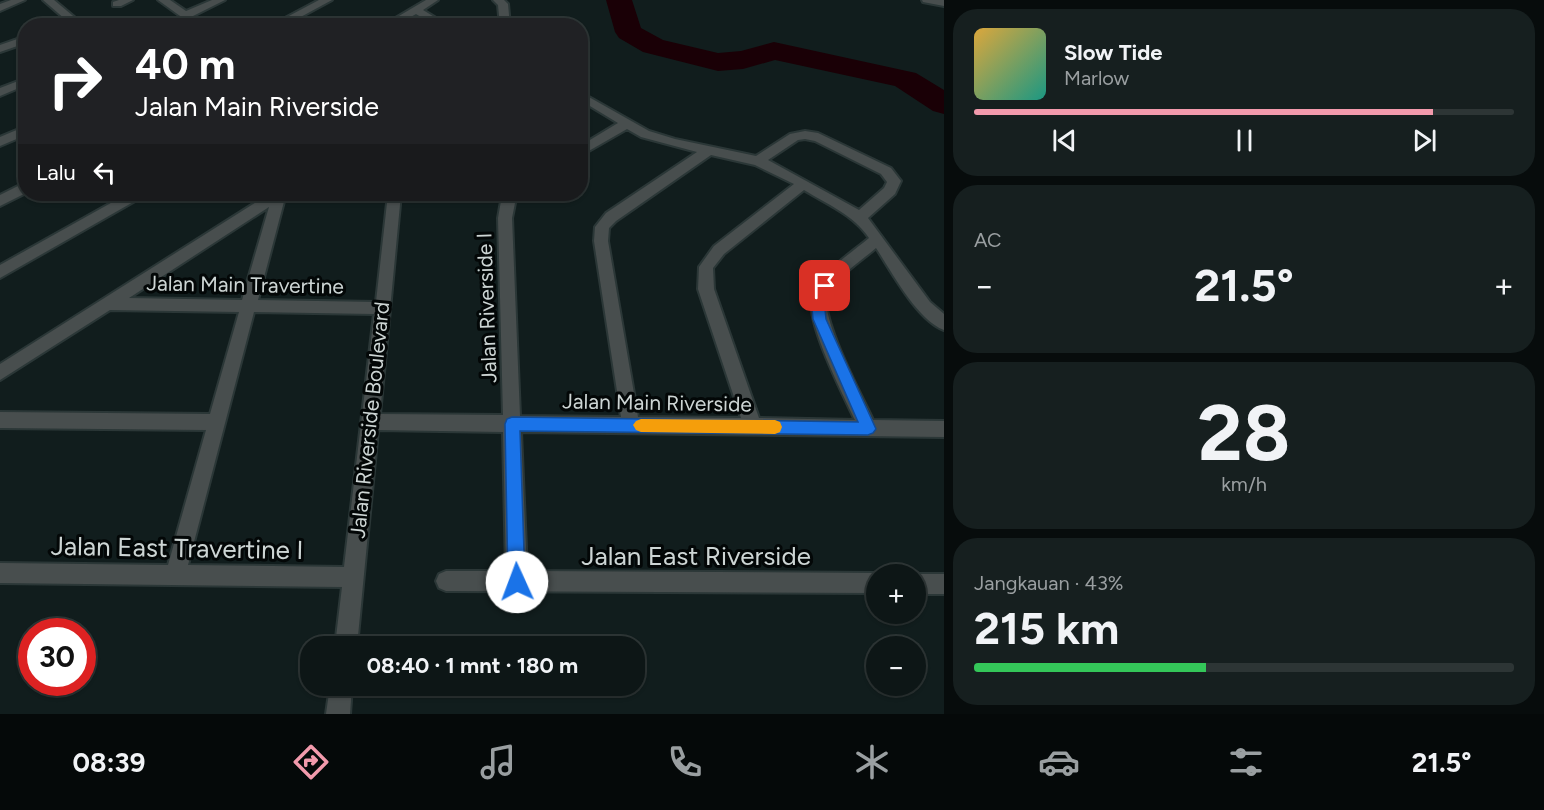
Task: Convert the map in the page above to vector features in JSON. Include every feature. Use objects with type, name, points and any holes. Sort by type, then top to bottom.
[{"type":"street","points":[[0,8],[20,0]]},
{"type":"street","points":[[48,0],[71,18]]},
{"type":"street","points":[[163,0],[190,18]]},
{"type":"street","points":[[186,15],[220,0]]},
{"type":"street","points":[[291,18],[327,0]]},
{"type":"street","points":[[402,18],[433,0]]},
{"type":"street","points":[[498,0],[503,4],[504,18]]},
{"type":"street","points":[[927,0],[944,3]]},
{"type":"street","points":[[416,10],[430,18]]},
{"type":"street","points":[[0,49],[18,42]]},
{"type":"street","points":[[0,92],[18,84]]},
{"type":"street","points":[[588,100],[645,134],[708,151],[758,161],[803,184],[859,218],[868,225],[924,306],[944,323]]},
{"type":"street","points":[[588,147],[628,123]]},
{"type":"street","points":[[0,142],[18,134]]},
{"type":"street","points":[[758,161],[794,137],[805,135],[818,137],[885,171],[894,181],[890,191],[859,218]]},
{"type":"street","points":[[631,425],[601,241],[602,227],[611,217],[708,151]]},
{"type":"street","points":[[753,427],[706,289],[706,267],[719,250],[803,184]]},
{"type":"street","points":[[0,201],[18,191]]},
{"type":"street","points":[[0,272],[125,201]]},
{"type":"street","points":[[0,373],[268,201]]},
{"type":"street","points":[[175,575],[277,201]]},
{"type":"street","name":"Jalan Riverside Boulevard","points":[[347,636],[394,201]]},
{"type":"street","name":"Jalan Riverside I","points":[[508,201],[505,218],[512,424]]},
{"type":"street","points":[[868,429],[819,319],[818,298],[825,286],[878,239]]},
{"type":"street","name":"Jalan Main Travertine","points":[[108,304],[383,308]]},
{"type":"street","points":[[0,420],[217,422]]},
{"type":"street","name":"Jalan Main Riverside","points":[[370,422],[944,429]]},
{"type":"street","points":[[512,424],[517,582]]},
{"type":"street","name":"Jalan East Travertine I","points":[[0,573],[353,577]]},
{"type":"street","name":"Jalan East Riverside","points":[[446,581],[866,584]]},
{"type":"street","points":[[926,584],[944,584]]},
{"type":"street","points":[[338,714],[340,696]]},
{"type":"waterway","points":[[619,0],[629,32],[653,46],[718,62],[743,60],[774,51],[905,79],[944,104]]},
{"type":"slow traffic","points":[[641,425],[775,427]]},
{"type":"route","points":[[517,582],[512,424],[868,429],[819,319],[818,298],[825,286]]}]
